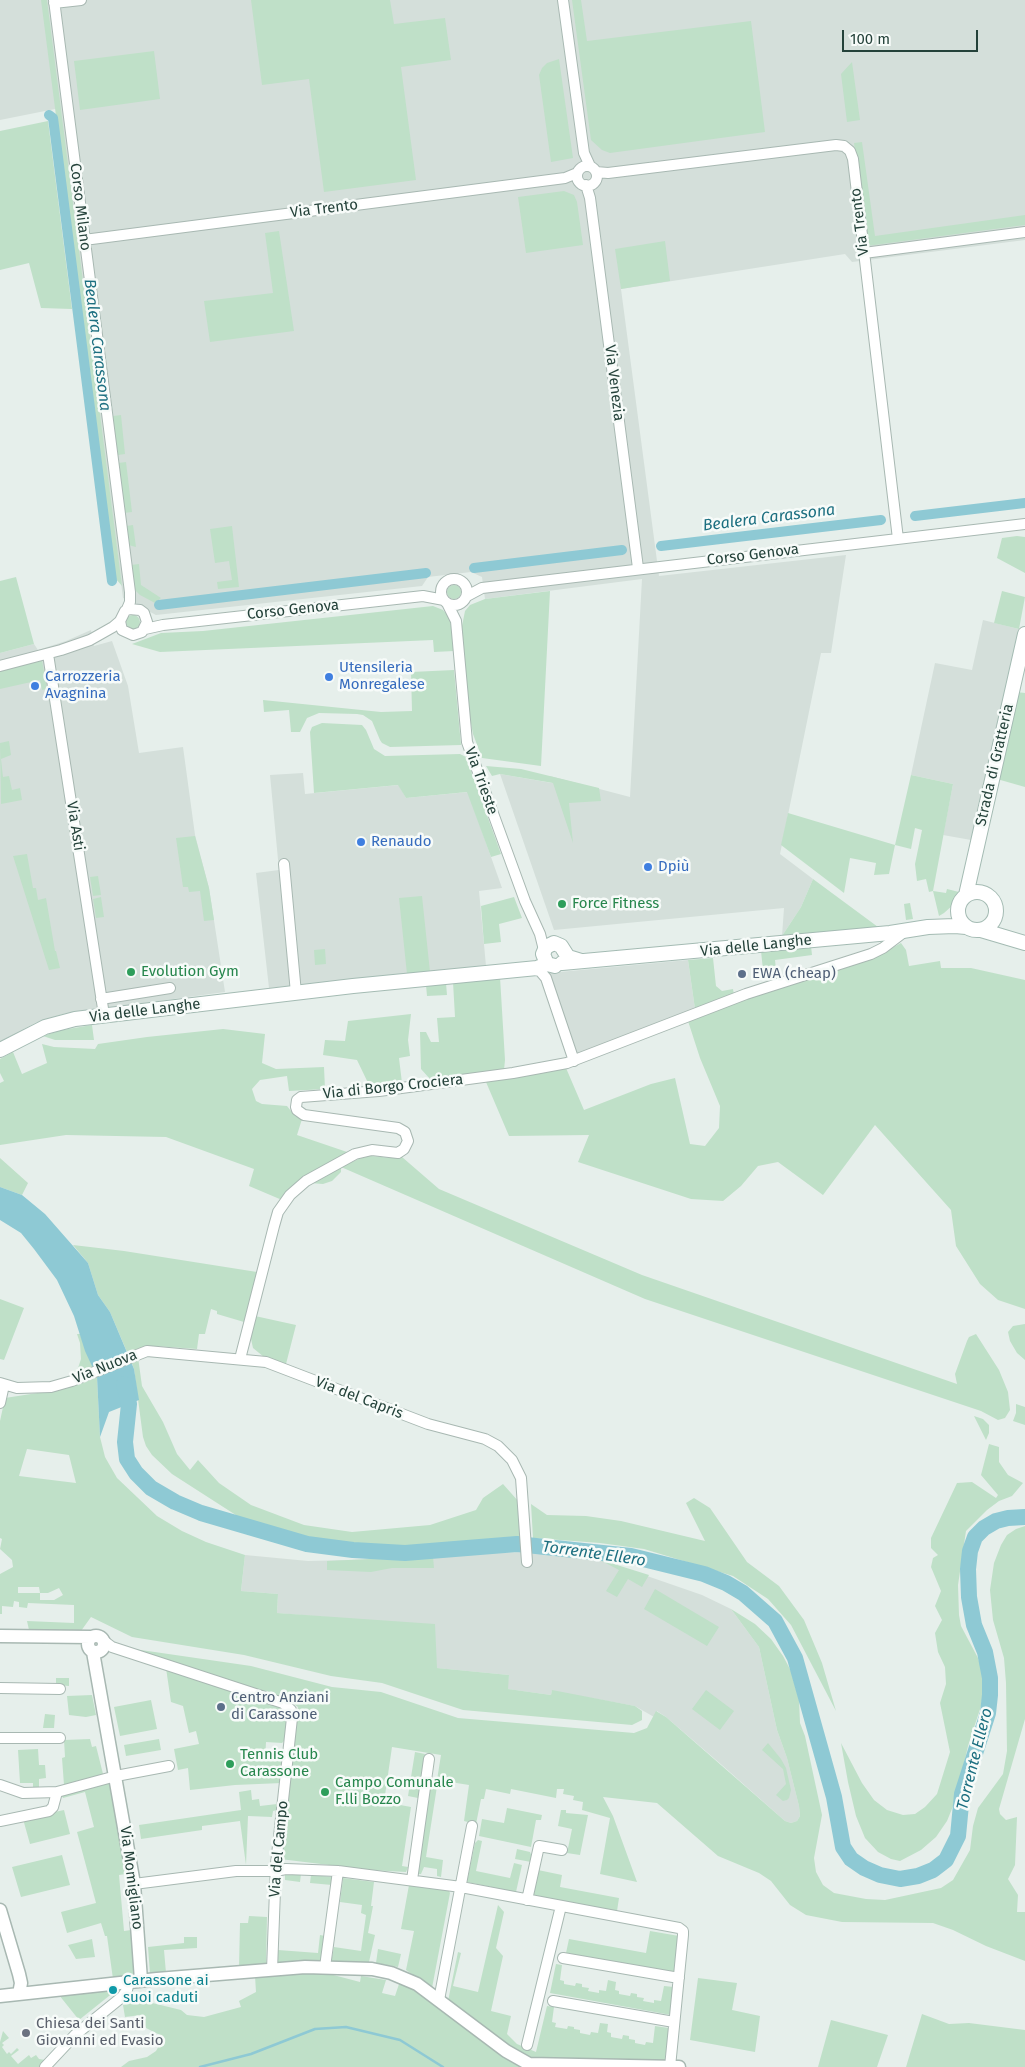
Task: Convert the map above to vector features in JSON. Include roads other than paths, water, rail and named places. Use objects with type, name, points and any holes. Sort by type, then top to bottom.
[{"type":"main road","name":"Strada di Gratteria","points":[[966,895],[1025,634]]},
{"type":"main road","name":"Strada di Gratteria","points":[[972,866],[975,882],[980,892]]},
{"type":"main road","points":[[966,895],[980,892],[993,900],[996,907],[996,915],[993,922],[980,930]]},
{"type":"main road","name":"Via delle Langhe","points":[[928,927],[946,920],[957,910],[960,900],[966,895]]},
{"type":"main road","points":[[957,910],[960,922],[966,927]]},
{"type":"main road","points":[[996,915],[1003,927],[1023,942]]},
{"type":"main road","name":"Via delle Langhe","points":[[0,1050],[36,1031],[54,1024],[104,1016],[296,993],[542,958],[552,966],[564,958],[584,962],[951,926],[980,930],[1023,942]]},
{"type":"main road","points":[[542,958],[561,946],[564,958]]},
{"type":"street","points":[[54,2],[81,0]]},
{"type":"street","points":[[563,0],[587,176]]},
{"type":"street","name":"Corso Milano","points":[[54,2],[132,609]]},
{"type":"street","name":"Via Trento","points":[[84,240],[565,178],[827,146],[844,146],[852,156],[898,538]]},
{"type":"street","name":"Via Venezia","points":[[587,176],[638,568]]},
{"type":"street","points":[[864,253],[1025,232]]},
{"type":"street","name":"Corso Genova","points":[[423,596],[453,578],[462,580],[465,584],[482,588],[638,568],[1025,524]]},
{"type":"street","points":[[465,584],[467,588],[465,599]]},
{"type":"street","points":[[443,585],[441,591],[445,602]]},
{"type":"street","name":"Corso Genova","points":[[107,631],[114,630],[138,634],[145,628],[162,625],[423,596],[454,606],[482,588]]},
{"type":"street","name":"Via Trieste","points":[[465,599],[458,611],[456,621],[467,742],[525,901],[540,934],[542,958],[540,971],[546,978],[574,1061]]},
{"type":"street","name":"Via Trieste","points":[[445,602],[456,621]]},
{"type":"street","points":[[126,633],[122,630],[120,621],[122,614],[132,609]]},
{"type":"street","name":"Corso Genova","points":[[132,609],[144,613],[146,618],[152,622],[162,625]]},
{"type":"street","points":[[145,628],[146,618]]},
{"type":"street","points":[[0,666],[83,643],[107,631],[120,621]]},
{"type":"street","name":"Via Asti","points":[[48,654],[104,1016]]},
{"type":"street","points":[[284,864],[296,993]]},
{"type":"street","name":"Via di Borgo Crociera","points":[[240,1359],[278,1212],[290,1195],[306,1181],[355,1154],[372,1150],[398,1153],[404,1149],[408,1141],[405,1132],[398,1128],[304,1115],[296,1107],[301,1097],[379,1091],[513,1073],[574,1061],[746,994],[871,954],[883,948],[904,932]]},
{"type":"street","points":[[101,999],[170,988]]},
{"type":"street","name":"Via Nuova","points":[[2,1384],[17,1388],[45,1388],[94,1372],[133,1355],[154,1350],[240,1359]]},
{"type":"street","name":"Via del Capris","points":[[240,1359],[266,1362],[428,1424],[491,1441],[500,1447],[516,1467],[522,1484],[527,1562]]},
{"type":"street","points":[[0,1403],[2,1384]]},
{"type":"street","points":[[0,1636],[98,1647]]},
{"type":"street","name":"Via Momigliano","points":[[98,1647],[116,1776],[134,1884],[135,1981]]},
{"type":"street","name":"Via del Campo","points":[[98,1647],[283,1703],[291,1710],[292,1718],[275,1871],[272,1970]]},
{"type":"street","points":[[0,1688],[60,1689]]},
{"type":"street","points":[[0,1738],[60,1738]]},
{"type":"street","points":[[412,1880],[429,1759]]},
{"type":"street","points":[[0,1785],[23,1793],[57,1792],[116,1776],[170,1766]]},
{"type":"street","points":[[0,1821],[49,1811],[53,1807],[57,1792]]},
{"type":"street","points":[[439,2000],[472,1826]]},
{"type":"street","points":[[527,1900],[539,1846],[562,1850]]},
{"type":"street","points":[[134,1884],[236,1871],[275,1871],[286,1869],[338,1871],[461,1887],[676,1927],[682,1930],[683,1935],[670,2067]]},
{"type":"street","points":[[325,1967],[338,1871]]},
{"type":"street","points":[[527,2045],[561,1906]]},
{"type":"street","points":[[0,1910],[20,1974],[19,1994]]},
{"type":"street","points":[[563,1958],[679,1978]]},
{"type":"street","points":[[0,1996],[135,1981],[272,1970],[325,1967],[372,1969],[390,1973],[417,1984],[506,2051],[529,2064],[679,2067]]},
{"type":"street","points":[[45,2067],[75,2035],[122,1997],[135,1981]]},
{"type":"street","points":[[553,2001],[674,2022]]},
{"type":"water","points":[[0,1187],[22,1195],[45,1214],[88,1263],[98,1295],[110,1312],[134,1369],[139,1400],[109,1412],[100,1437],[97,1377],[85,1351],[74,1316],[57,1280],[34,1249],[21,1233],[0,1220]]},
{"type":"waterway","name":"Bealera Carassona","points":[[49,115],[53,118],[112,581]]},
{"type":"waterway","name":"Bealera Carassona","points":[[915,516],[1025,503]]},
{"type":"waterway","name":"Bealera Carassona","points":[[661,546],[881,520]]},
{"type":"waterway","name":"Bealera Carassona","points":[[474,568],[622,550]]},
{"type":"waterway","name":"Bealera Carassona","points":[[159,605],[426,573]]},
{"type":"waterway","name":"Torrente Ellero","points":[[124,1384],[129,1404],[125,1442],[127,1459],[136,1473],[151,1488],[175,1502],[201,1513],[307,1544],[353,1550],[405,1553],[517,1544],[631,1556],[704,1574],[726,1583],[743,1593],[775,1621],[795,1658],[834,1797],[843,1847],[851,1859],[864,1868],[880,1875],[900,1879],[918,1876],[933,1870],[946,1860],[958,1836],[962,1794],[988,1713],[990,1678],[985,1652],[974,1625],[969,1597],[968,1569],[970,1551],[975,1537],[984,1528],[996,1521],[1025,1517]]},
{"type":"waterway","points":[[200,2067],[251,2054],[315,2029],[346,2027],[400,2040],[443,2067]]},
{"type":"place","name":"Utensileria Monregalese","points":[[329,677]]},
{"type":"place","name":"Carrozzeria Avagnina","points":[[35,686]]},
{"type":"place","name":"Renaudo","points":[[361,842]]},
{"type":"place","name":"Dpiù","points":[[648,867]]},
{"type":"place","name":"Force Fitness","points":[[562,904]]},
{"type":"place","name":"Evolution Gym","points":[[131,972]]},
{"type":"place","name":"EWA (cheap)","points":[[742,974]]},
{"type":"place","name":"Centro Anziani di Carassone","points":[[221,1707]]},
{"type":"place","name":"Tennis Club Carassone","points":[[230,1764]]},
{"type":"place","name":"Campo Comunale F.lli Bozzo","points":[[325,1792]]},
{"type":"place","name":"Carassone ai suoi caduti","points":[[113,1990]]},
{"type":"place","name":"Chiesa dei Santi Giovanni ed Evasio","points":[[26,2033]]}]
